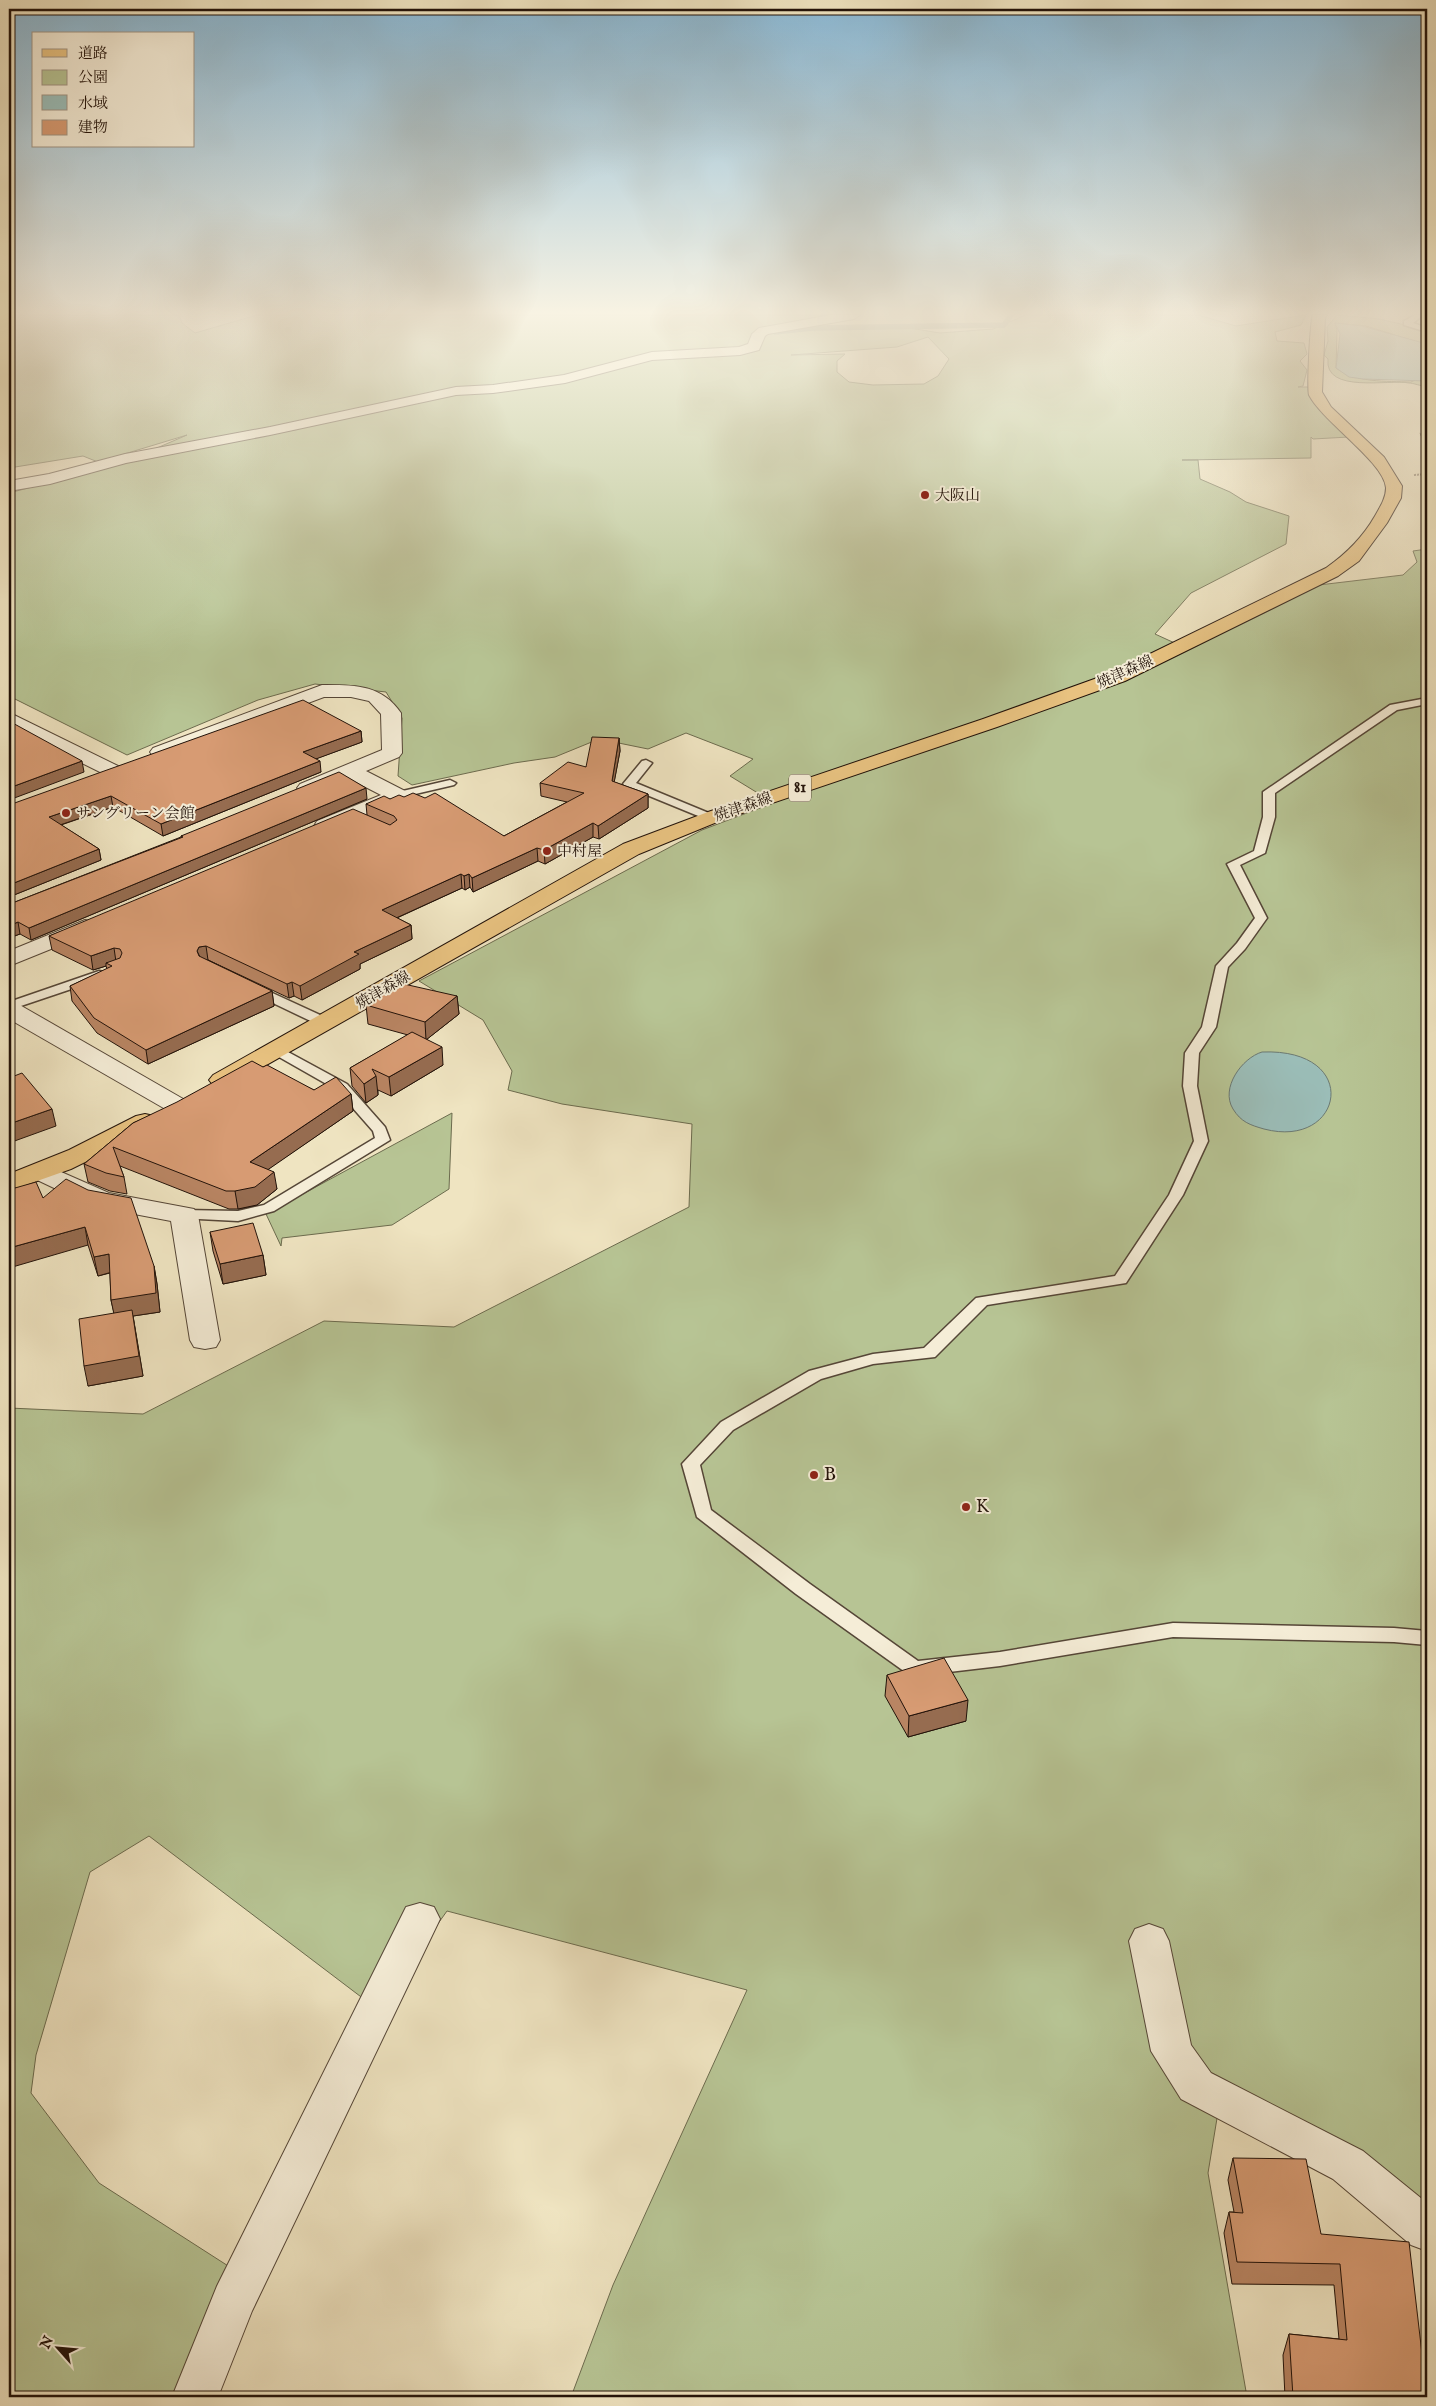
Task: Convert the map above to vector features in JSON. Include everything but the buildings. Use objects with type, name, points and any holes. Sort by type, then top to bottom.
[{"type":"main road","name":"焼津森線","points":[[9,1183],[43,1172],[114,1139],[326,1023],[631,848],[712,818],[990,724],[1118,677],[1332,572],[1353,557],[1381,520],[1392,498],[1394,486],[1379,460],[1344,427]]},
{"type":"street","points":[[9,486],[50,479],[125,458],[287,427]]},
{"type":"street","points":[[83,780],[322,691],[351,691],[376,697],[391,713],[392,753],[285,797]]},
{"type":"street","points":[[9,721],[12,720],[126,764]]},
{"type":"street","points":[[349,771],[398,795]]},
{"type":"street","points":[[306,834],[359,819],[398,795]]},
{"type":"street","points":[[9,958],[108,917]]},
{"type":"street","points":[[9,1008],[190,1097]]},
{"type":"street","points":[[43,1172],[102,1200],[184,1215],[205,1340]]},
{"type":"street","points":[[195,2397],[233,2302],[420,1919]]},
{"type":"street","points":[[1149,1941],[1172,2051],[1196,2086],[1348,2165],[1427,2230]]},
{"type":"lane","points":[[1427,702],[1394,707],[1269,792],[1269,817],[1259,853],[1232,864],[1261,918],[1241,946],[1222,966],[1209,1027],[1192,1053],[1190,1086],[1200,1141],[1176,1196],[1120,1280],[982,1301],[928,1353],[873,1359],[815,1375],[727,1426],[691,1464],[703,1513],[803,1589],[915,1669],[1000,1659],[1173,1630],[1394,1635],[1427,1638]]},
{"type":"lane","points":[[646,763],[629,784],[712,818]]},
{"type":"lane","points":[[398,795],[450,783]]},
{"type":"lane","points":[[9,1008],[108,972]]},
{"type":"lane","points":[[241,982],[326,1023]]},
{"type":"lane","points":[[184,1215],[238,1216],[269,1208],[383,1140],[380,1130],[342,1087],[277,1050]]},
{"type":"path","points":[[1427,430],[1420,434],[1427,439]]},
{"type":"green space","points":[[9,427],[1342,427],[1349,437],[1313,439],[1311,437],[1311,458],[1182,460],[1198,460],[1200,479],[1230,492],[1246,502],[1289,516],[1286,544],[1191,593],[1155,634],[1179,645],[1302,587],[1403,575],[1417,562],[1413,551],[1427,549],[1427,2252],[1348,2165],[1220,2100],[1208,2173],[1247,2397],[571,2397],[613,2285],[747,1990],[447,1911],[377,2009],[149,1836],[90,1872],[36,2055],[31,2093],[99,2183],[236,2271],[190,2397],[9,2397],[9,1408],[143,1414],[324,1321],[454,1327],[689,1207],[692,1124],[562,1104],[508,1090],[512,1071],[483,1020],[419,981],[702,830],[1097,680],[761,795],[730,776],[753,759],[686,733],[648,749],[599,739],[555,757],[514,763],[412,785],[398,776],[402,718],[386,692],[315,684],[258,700],[127,755],[9,696],[9,493],[162,453],[136,457],[187,435],[98,462],[83,456],[9,468]]},
{"type":"green space","points":[[452,1113],[449,1189],[392,1225],[282,1238],[281,1246],[266,1214]]},
{"type":"water","points":[[1262,1052],[1294,1055],[1316,1065],[1328,1080],[1331,1097],[1325,1113],[1312,1125],[1291,1132],[1264,1129],[1246,1122],[1233,1109],[1229,1092],[1235,1075],[1247,1060]]},
{"type":"place","name":"大阪山","points":[[925,495]]},
{"type":"place","name":"サングリーン会館","points":[[66,813]]},
{"type":"place","name":"中村屋","points":[[547,851]]},
{"type":"place","name":"B","points":[[814,1475]]},
{"type":"place","name":"K","points":[[966,1507]]}]
